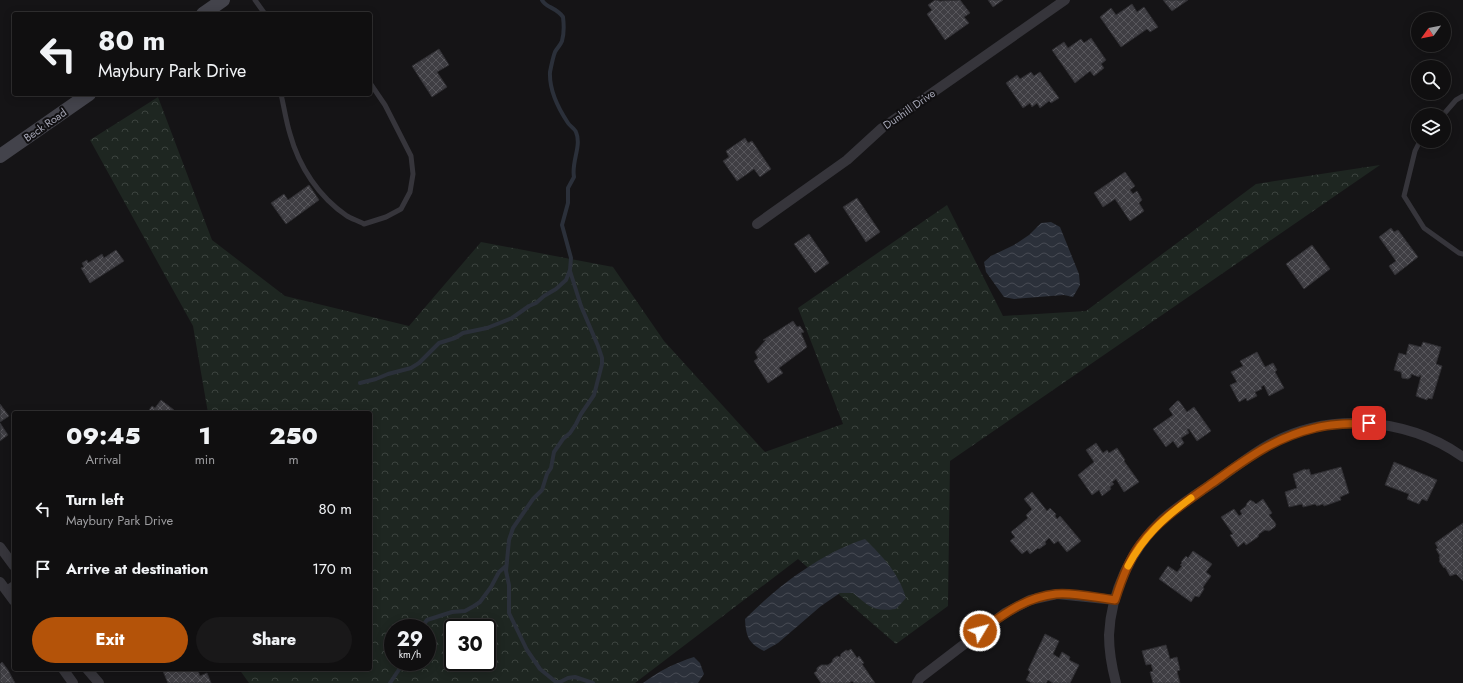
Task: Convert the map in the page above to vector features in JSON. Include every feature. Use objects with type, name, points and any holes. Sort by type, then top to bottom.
[{"type":"main road","points":[[206,12],[223,0]]},
{"type":"main road","name":"Beck Road","points":[[0,156],[86,96]]},
{"type":"street","name":"Dunhill Drive","points":[[757,224],[847,160],[882,128],[1065,0]]},
{"type":"street","points":[[1116,683],[1112,668],[1109,636],[1115,600],[1121,581],[1136,551],[1147,536],[1162,520],[1263,448],[1288,436],[1327,425],[1379,424],[1428,437],[1463,456]]},
{"type":"street","points":[[0,547],[12,563]]},
{"type":"street","points":[[3,585],[12,598]]},
{"type":"street","points":[[917,683],[920,678],[999,617],[1030,600],[1057,594],[1115,600]]},
{"type":"street","points":[[65,671],[73,683]]},
{"type":"street","points":[[89,671],[99,683]]},
{"type":"lane","points":[[255,0],[264,12]]},
{"type":"lane","points":[[281,96],[290,134],[301,163],[313,183],[326,198],[348,217],[364,224],[386,217],[401,209],[410,192],[413,174],[411,156],[385,105],[372,86]]},
{"type":"lane","points":[[1449,108],[1456,100],[1463,96]]},
{"type":"lane","points":[[1416,148],[1404,196],[1424,228],[1459,253],[1463,254]]},
{"type":"green space","points":[[158,97],[212,240],[285,296],[409,326],[481,242],[613,267],[664,341],[765,452],[843,424],[798,308],[947,205],[1003,316],[1086,311],[1256,184],[1380,165],[950,461],[948,606],[896,644],[798,559],[635,683],[249,683],[240,671],[372,671],[372,411],[208,411],[193,326],[90,140]]},
{"type":"water","points":[[1051,222],[1060,227],[1079,274],[1080,285],[1073,297],[1064,295],[1014,299],[1004,297],[986,272],[984,262],[991,256],[1014,245],[1029,235],[1041,223]]},
{"type":"water","points":[[865,539],[889,566],[903,589],[906,598],[896,609],[877,609],[868,605],[853,593],[840,593],[821,606],[778,643],[764,651],[751,642],[747,634],[745,619],[771,595],[816,562],[849,545]]},
{"type":"water","points":[[694,657],[700,663],[704,674],[698,683],[643,683],[667,668]]},
{"type":"building","points":[[935,0],[960,0],[970,13],[964,17],[969,23],[945,40],[927,14],[932,10],[928,5]]},
{"type":"building","points":[[988,0],[1003,0],[993,7]]},
{"type":"building","points":[[1163,0],[1188,0],[1172,11]]},
{"type":"building","points":[[1132,4],[1137,12],[1144,7],[1158,27],[1150,32],[1147,29],[1121,47],[1100,17],[1111,8],[1116,15]]},
{"type":"building","points":[[1091,38],[1106,60],[1101,64],[1104,68],[1094,76],[1090,71],[1075,83],[1052,50],[1064,42],[1068,48],[1081,39],[1084,43]]},
{"type":"building","points":[[439,49],[449,65],[437,72],[447,87],[432,97],[412,66]]},
{"type":"building","points":[[1031,72],[1034,76],[1040,72],[1059,98],[1051,103],[1049,101],[1040,108],[1037,103],[1032,107],[1030,103],[1023,108],[1006,83],[1017,75],[1020,79]]},
{"type":"building","points":[[745,138],[748,143],[752,141],[771,169],[760,177],[754,169],[737,181],[723,161],[729,157],[726,151]]},
{"type":"building","points":[[1125,172],[1135,186],[1130,190],[1133,194],[1137,191],[1142,200],[1139,203],[1144,211],[1130,221],[1115,199],[1103,207],[1094,193]]},
{"type":"building","points":[[309,185],[319,200],[286,224],[271,203],[284,194],[288,200]]},
{"type":"building","points":[[857,198],[880,232],[866,242],[843,207]]},
{"type":"building","points":[[1391,228],[1394,232],[1398,230],[1418,257],[1395,275],[1389,266],[1396,261],[1379,237]]},
{"type":"building","points":[[809,234],[829,263],[815,273],[794,244]]},
{"type":"building","points":[[1312,245],[1330,269],[1304,289],[1286,264]]},
{"type":"building","points":[[116,250],[124,261],[90,283],[81,268],[84,267],[82,263],[87,260],[88,263],[102,254],[104,258]]},
{"type":"building","points":[[793,321],[797,327],[800,326],[804,332],[801,333],[807,347],[779,368],[783,373],[768,383],[754,361],[758,358],[755,352],[766,340],[763,340]]},
{"type":"building","points":[[1423,342],[1441,347],[1436,364],[1442,366],[1432,399],[1428,398],[1427,400],[1416,396],[1420,375],[1419,377],[1411,374],[1411,377],[1408,379],[1402,378],[1401,372],[1394,370],[1399,353],[1406,355],[1409,344],[1421,347]]},
{"type":"building","points":[[1257,352],[1265,367],[1273,363],[1277,370],[1275,372],[1284,388],[1269,396],[1264,385],[1261,387],[1262,389],[1255,392],[1257,396],[1247,401],[1246,398],[1239,402],[1230,385],[1237,382],[1231,372],[1243,366],[1240,361]]},
{"type":"building","points":[[161,400],[174,410],[148,411],[152,406],[155,408]]},
{"type":"building","points":[[1177,401],[1179,401],[1187,412],[1194,407],[1211,431],[1197,441],[1189,429],[1187,429],[1189,433],[1181,438],[1184,443],[1178,448],[1173,441],[1166,447],[1153,429],[1173,415],[1169,409]]},
{"type":"building","points":[[0,404],[9,416],[0,422]]},
{"type":"building","points":[[0,423],[8,435],[0,441]]},
{"type":"building","points":[[1096,443],[1103,453],[1107,450],[1109,453],[1117,448],[1139,482],[1124,492],[1116,479],[1112,482],[1114,484],[1110,487],[1111,489],[1102,496],[1099,490],[1092,495],[1078,475],[1094,462],[1086,450]]},
{"type":"building","points":[[1394,462],[1437,480],[1427,501],[1422,499],[1419,504],[1407,499],[1409,494],[1385,485]]},
{"type":"building","points":[[1341,467],[1349,493],[1340,497],[1341,500],[1324,506],[1323,504],[1317,506],[1315,504],[1303,507],[1302,504],[1289,507],[1285,492],[1297,488],[1293,474],[1309,469],[1311,475]]},
{"type":"building","points":[[1032,492],[1047,511],[1050,508],[1056,514],[1055,516],[1057,519],[1060,516],[1081,541],[1067,552],[1058,541],[1054,544],[1049,538],[1045,542],[1046,544],[1039,549],[1038,548],[1030,554],[1027,550],[1022,554],[1010,541],[1015,537],[1011,532],[1028,518],[1026,515],[1032,509],[1024,499]]},
{"type":"building","points":[[1263,499],[1272,513],[1269,515],[1276,524],[1275,527],[1269,531],[1265,530],[1246,545],[1244,542],[1238,547],[1230,535],[1233,534],[1221,517],[1234,509],[1239,516],[1242,514],[1240,511],[1250,500],[1256,504]]},
{"type":"building","points":[[1463,523],[1463,581],[1456,574],[1450,576],[1445,567],[1444,568],[1439,561],[1440,556],[1436,549],[1438,548],[1435,543]]},
{"type":"building","points":[[1193,551],[1212,564],[1206,572],[1211,576],[1203,587],[1204,589],[1199,597],[1195,596],[1191,602],[1159,579],[1168,566],[1177,572],[1182,566],[1180,565],[1182,563],[1181,562],[1186,556],[1188,558]]},
{"type":"building","points":[[1045,634],[1059,641],[1053,654],[1059,658],[1062,652],[1070,657],[1069,660],[1079,665],[1070,683],[1053,683],[1048,680],[1046,683],[1032,683],[1026,680],[1030,672],[1028,670]]},
{"type":"building","points":[[1166,645],[1170,659],[1177,657],[1180,670],[1177,671],[1180,683],[1153,683],[1150,672],[1153,671],[1151,664],[1146,665],[1142,651]]},
{"type":"building","points":[[851,649],[857,658],[859,656],[864,663],[862,664],[875,683],[854,683],[852,681],[849,683],[821,683],[814,673],[817,671],[817,668],[821,665],[828,665],[837,656],[840,657],[846,650],[848,651]]},
{"type":"building","points":[[2,662],[15,683],[0,683],[0,664]]},
{"type":"building","points":[[163,671],[198,671],[200,676],[207,673],[211,683],[168,683]]},
{"type":"waterway","points":[[360,383],[411,368],[419,363],[439,343],[455,338],[463,333],[487,328],[512,318],[556,289],[566,280],[570,270],[571,258],[562,225],[568,203],[568,188],[574,177],[573,171],[578,137],[558,105],[553,93],[550,79],[554,54],[563,38],[563,17],[557,11],[546,5],[542,0]]},
{"type":"waterway","points":[[570,271],[581,306],[598,346],[602,358],[602,364],[594,395],[570,433],[563,439],[554,452],[551,468],[547,474],[542,490],[533,499],[513,528],[509,540],[506,571],[509,585],[509,613],[527,650],[540,669],[556,682],[575,677],[593,683]]},
{"type":"waterway","points":[[430,619],[452,612],[465,611],[480,602],[491,587],[499,572],[506,566]]},
{"type":"waterway","points":[[390,683],[398,671]]},
{"type":"slow traffic","points":[[1128,566],[1140,545],[1155,527],[1191,498]]},
{"type":"route","points":[[980,631],[1005,613],[1030,600],[1057,594],[1115,600],[1121,581],[1140,545],[1162,520],[1188,500],[1263,448],[1288,436],[1327,425],[1369,423]]}]
